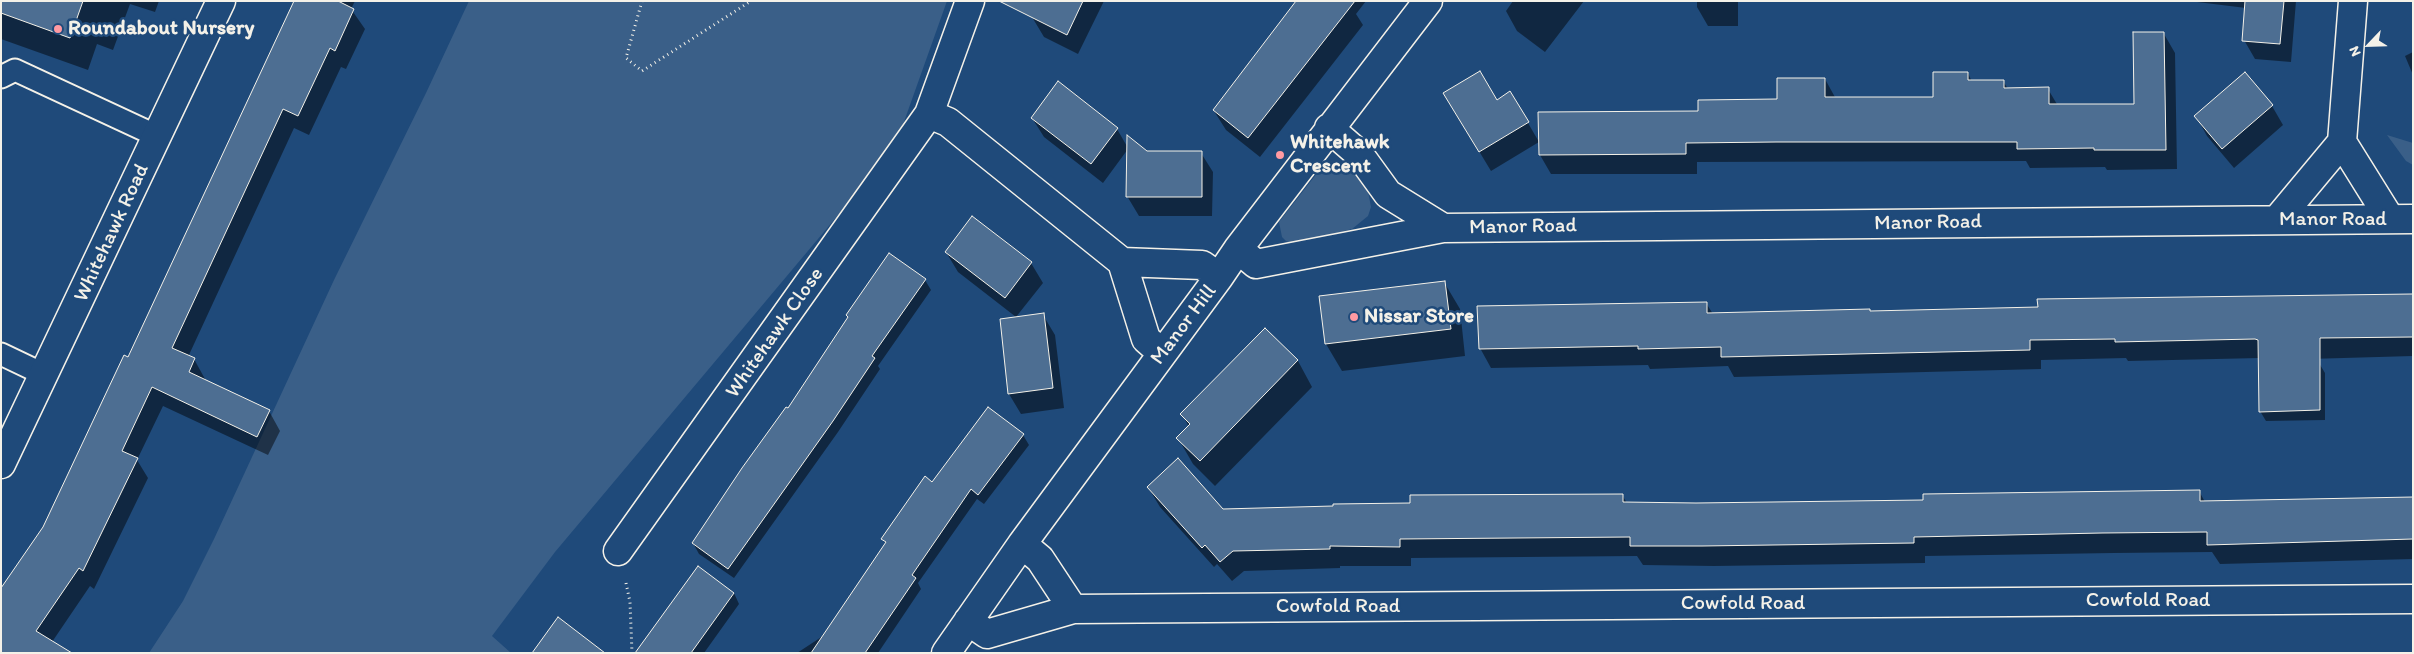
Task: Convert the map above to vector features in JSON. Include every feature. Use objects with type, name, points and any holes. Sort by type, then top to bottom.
[{"type":"street","name":"Whitehawk Road","points":[[1,464],[221,1]]},
{"type":"street","points":[[970,1],[929,114],[948,122],[1122,262],[1146,339],[1162,353]]},
{"type":"street","name":"Manor Hill","points":[[946,653],[1022,544],[1238,249],[1428,1]]},
{"type":"street","points":[[2277,220],[2342,142],[2353,1]]},
{"type":"street","name":"Whitehawk Close","points":[[618,551],[929,114]]},
{"type":"street","name":"Manor Road","points":[[1329,128],[1359,154],[1388,194],[1443,228]]},
{"type":"street","points":[[2342,142],[2401,219]]},
{"type":"street","name":"Manor Road","points":[[1238,249],[1256,264],[1443,228],[2401,219]]},
{"type":"street","points":[[1122,262],[1202,264],[1219,277]]},
{"type":"street","points":[[1022,544],[1040,559],[1073,609]]},
{"type":"street","name":"Cowfold Road","points":[[968,621],[987,634],[1073,609],[2413,600]]},
{"type":"lane","points":[[1,77],[15,70],[157,136]]},
{"type":"lane","points":[[1,354],[44,375]]},
{"type":"path","points":[[642,1],[626,58],[642,71],[751,1]]},
{"type":"path","points":[[618,551],[630,602],[632,653]]},
{"type":"shaded area","points":[[469,1],[947,1],[900,133],[886,158],[555,552],[492,636],[511,653],[149,653],[183,601],[214,539],[334,280]]},
{"type":"shaded area","points":[[2387,135],[2413,143],[2413,165],[2406,161]]},
{"type":"shaded area","points":[[1335,161],[1362,178],[1367,186],[1371,207],[1368,216],[1352,229],[1294,244],[1286,241],[1282,237],[1279,222],[1325,163]]},
{"type":"building","name":"Roundabout Nursery","points":[[1,1],[83,1],[70,38],[1,13]]},
{"type":"building","points":[[294,1],[338,1],[354,9],[335,51],[330,48],[298,116],[283,109],[172,348],[195,358],[189,372],[270,410],[257,437],[152,387],[122,451],[138,458],[83,571],[79,568],[36,631],[72,653],[1,653],[1,588],[43,527],[124,355],[128,357]]},
{"type":"building","points":[[999,1],[1083,1],[1067,35]]},
{"type":"building","points":[[1296,1],[1355,1],[1248,138],[1213,110]]},
{"type":"building","points":[[2245,1],[2284,1],[2280,44],[2242,41]]},
{"type":"building","points":[[2133,32],[2164,32],[2166,150],[2094,150],[2094,148],[2017,149],[2017,142],[1776,142],[1686,143],[1686,154],[1539,155],[1538,112],[1698,111],[1698,100],[1777,99],[1777,78],[1825,78],[1825,97],[1933,97],[1933,72],[1968,72],[1968,80],[2004,80],[2004,88],[2049,87],[2049,104],[2134,104]]},
{"type":"building","points":[[1480,71],[1497,100],[1510,91],[1529,122],[1479,152],[1443,93]]},
{"type":"building","points":[[2245,72],[2273,105],[2222,149],[2194,116]]},
{"type":"building","points":[[1058,81],[1118,128],[1091,164],[1031,118]]},
{"type":"building","points":[[1127,135],[1147,151],[1202,151],[1202,197],[1126,197]]},
{"type":"building","points":[[972,216],[1032,262],[1005,298],[945,252]]},
{"type":"building","points":[[889,253],[926,279],[872,356],[875,358],[833,421],[728,569],[692,543],[742,468],[786,407],[788,408],[848,317],[846,315]]},
{"type":"building","points":[[1445,281],[1451,329],[1325,344],[1319,296]]},
{"type":"building","points":[[2413,294],[2413,337],[2320,338],[2320,410],[2259,412],[2258,340],[2255,339],[2115,342],[2115,339],[2030,340],[2030,350],[1721,357],[1721,347],[1638,349],[1638,346],[1479,349],[1477,306],[1707,302],[1707,313],[1870,309],[1870,311],[2038,307],[2037,299]]},
{"type":"building","points":[[1044,313],[1053,388],[1008,394],[1000,319]]},
{"type":"building","points":[[1265,328],[1298,360],[1200,461],[1176,438],[1190,424],[1180,414]]},
{"type":"building","points":[[988,407],[1024,434],[978,495],[971,489],[912,575],[916,578],[865,653],[811,653],[886,542],[881,539],[925,476],[932,482]]},
{"type":"building","points":[[1178,458],[1223,509],[1410,503],[1410,495],[1623,494],[1623,502],[1696,503],[1923,500],[1923,494],[2200,490],[2200,501],[2413,497],[2413,539],[2207,545],[2207,532],[1914,537],[1914,543],[1630,546],[1630,537],[1400,539],[1400,547],[1330,546],[1330,549],[1233,551],[1220,562],[1205,545],[1202,548],[1147,487]]},
{"type":"building","points":[[698,566],[734,593],[691,653],[635,653]]},
{"type":"building","points":[[558,617],[605,653],[532,653]]},
{"type":"place","name":"Roundabout Nursery","points":[[58,29]]},
{"type":"place","name":"Whitehawk Crescent","points":[[1280,155]]},
{"type":"place","name":"Nissar Store","points":[[1354,317]]}]
